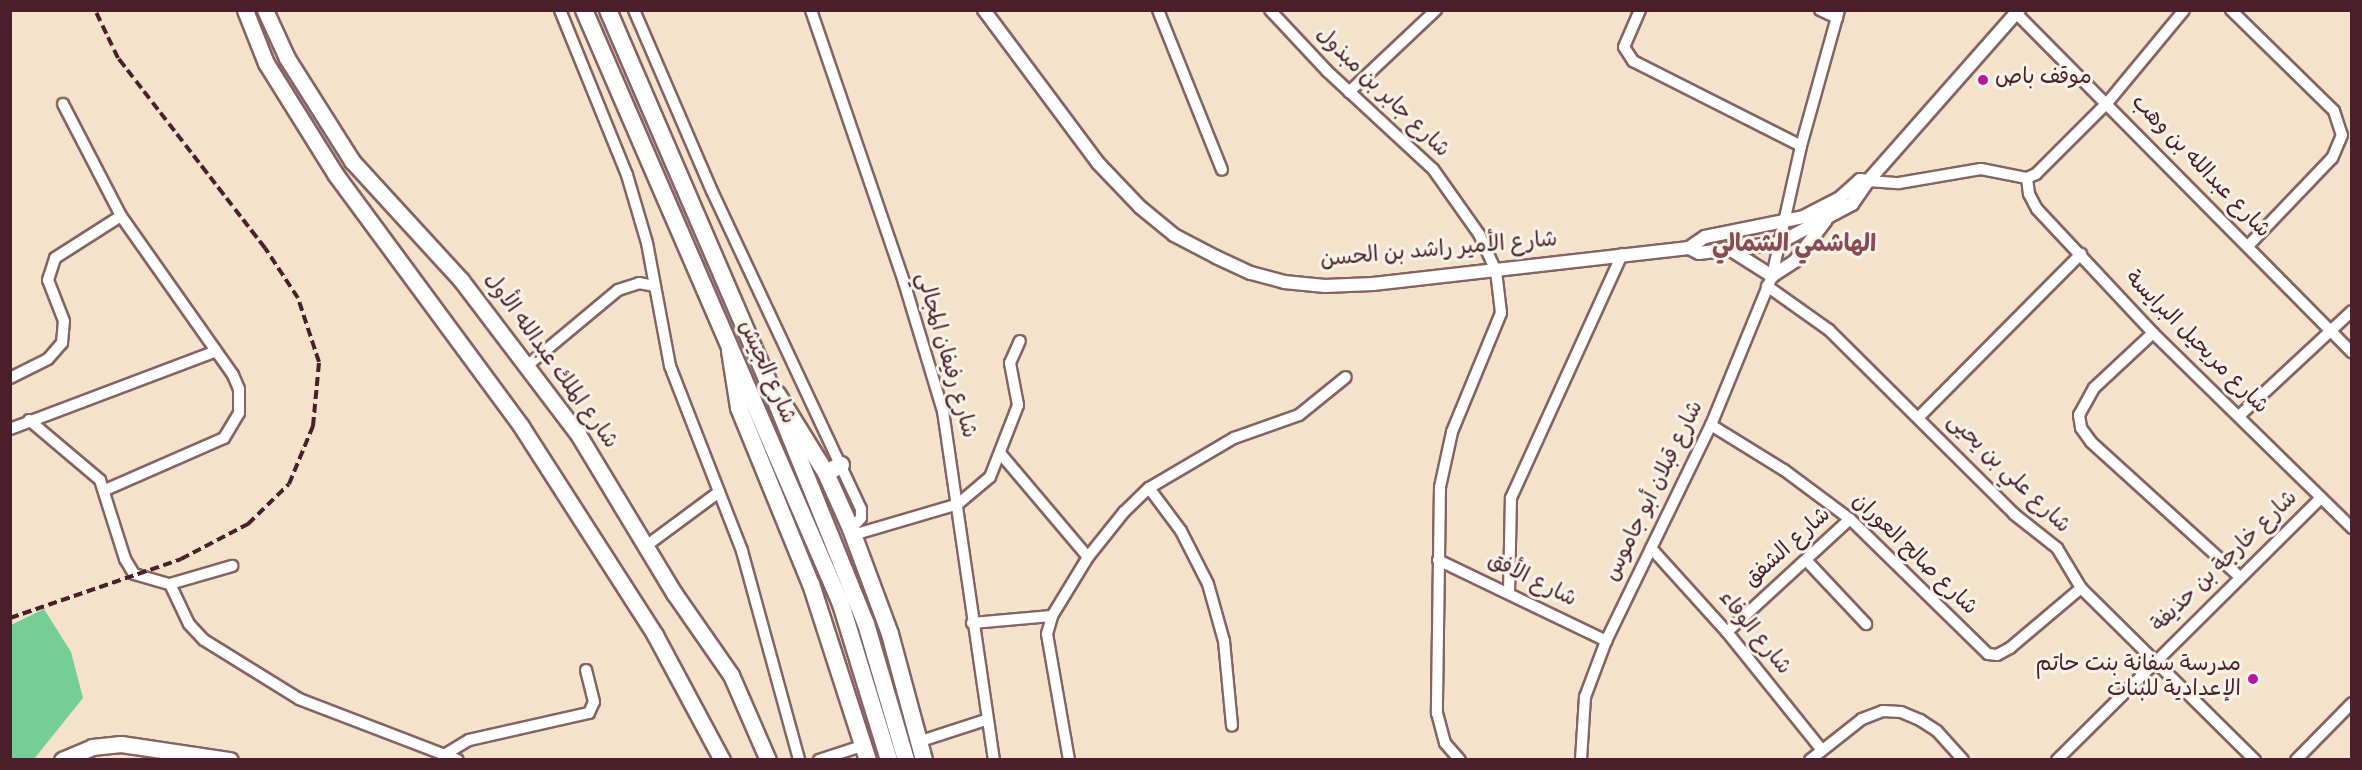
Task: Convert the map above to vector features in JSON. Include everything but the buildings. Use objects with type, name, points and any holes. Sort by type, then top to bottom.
[{"type":"main road","points":[[245,10],[266,63],[336,175],[521,426],[655,635],[722,759]]},
{"type":"main road","name":"شارع الملك عبدالله الأول","points":[[265,10],[292,67],[352,161],[434,249],[528,365],[578,434],[646,546],[731,675],[768,759]]},
{"type":"main road","name":"شارع الجيش","points":[[584,10],[841,604],[889,759]]},
{"type":"main road","name":"شارع الجيش","points":[[608,10],[767,379],[867,624],[906,759]]},
{"type":"main road","points":[[336,175],[352,161]]},
{"type":"main road","points":[[730,351],[739,408],[812,584],[866,752]]},
{"type":"main road","points":[[767,379],[833,469],[852,532],[890,634],[921,741],[924,759]]},
{"type":"main road","points":[[62,759],[92,747],[121,744],[230,759]]},
{"type":"street","points":[[560,10],[627,176],[655,286],[670,366],[742,551],[799,759]]},
{"type":"street","points":[[634,10],[833,469]]},
{"type":"street","name":"شارع رفيفان المجالي","points":[[811,10],[929,360],[948,437],[972,622],[994,759]]},
{"type":"street","name":"شارع الأمير راشد بن الحسن","points":[[984,10],[1118,186],[1174,235],[1216,257],[1284,282],[1325,286],[1496,271],[1622,254],[1689,248],[1705,237],[1783,224],[1831,204],[1860,180],[1868,181]]},
{"type":"street","points":[[1158,10],[1222,170]]},
{"type":"street","name":"شارع جابر بن مبذول","points":[[1270,10],[1349,92],[1433,169],[1479,234],[1496,271],[1501,313],[1444,464],[1438,560],[1437,713],[1445,743],[1460,759]]},
{"type":"street","points":[[1349,92],[1436,10]]},
{"type":"street","points":[[1640,10],[1624,47],[1633,61],[1801,146]]},
{"type":"street","points":[[1820,10],[1838,14]]},
{"type":"street","points":[[1868,181],[1899,183],[1981,169],[2032,176],[2108,102],[2184,10]]},
{"type":"street","points":[[2231,10],[2334,111],[2342,135],[2332,158],[2248,246]]},
{"type":"street","name":"شارع الأمير راشد بن الحسن","points":[[1689,248],[1699,253],[1779,243],[1852,204],[1868,181],[2016,12]]},
{"type":"street","name":"شارع عبدالله بن وهب","points":[[2016,12],[2108,102],[2352,353]]},
{"type":"street","name":"شارع قبلان أبو جاموس","points":[[1581,759],[1585,697],[1606,641],[1711,425],[1769,281],[1801,146],[1838,14]]},
{"type":"street","points":[[63,104],[121,216],[216,351],[239,388],[240,413],[234,427],[224,438],[105,490]]},
{"type":"street","name":"شارع مريحيل البرايسة","points":[[2032,176],[2032,202],[2153,333],[2352,528]]},
{"type":"street","points":[[10,378],[48,359],[62,343],[64,321],[48,280],[55,258],[121,216]]},
{"type":"street","points":[[1731,250],[1769,281],[1795,261],[1826,219]]},
{"type":"street","points":[[1509,592],[1511,498],[1622,254]]},
{"type":"street","points":[[1919,417],[2081,255]]},
{"type":"street","name":"شارع علي بن يحيى","points":[[1769,281],[1829,330],[2014,514],[2057,548],[2081,588],[2255,759]]},
{"type":"street","points":[[528,365],[618,290],[639,283],[655,286]]},
{"type":"street","points":[[2239,416],[2352,310]]},
{"type":"street","points":[[2153,333],[2084,401],[2079,415],[2081,428],[2091,442],[2239,576]]},
{"type":"street","points":[[852,532],[958,504],[990,477],[1018,405],[1010,363],[1020,341]]},
{"type":"street","points":[[10,429],[216,351]]},
{"type":"street","points":[[1069,759],[1047,644],[1052,616],[1088,557],[1124,512],[1149,488],[1234,438],[1299,415],[1346,377]]},
{"type":"street","points":[[29,420],[90,469],[105,490],[128,568],[141,579],[170,584],[232,566]]},
{"type":"street","name":"شارع صالح العوران","points":[[1711,425],[1784,470],[1850,519],[1988,654],[1997,655],[2010,648],[2081,588]]},
{"type":"street","points":[[1000,453],[1088,557]]},
{"type":"street","points":[[1149,488],[1181,531],[1208,584],[1224,641],[1232,726]]},
{"type":"street","points":[[646,546],[719,492]]},
{"type":"street","name":"شارع خارجة بن حذيفة","points":[[2057,759],[2155,659],[2321,498]]},
{"type":"street","name":"شارع الشفق","points":[[1727,632],[1850,519]]},
{"type":"street","name":"شارع الوفاء","points":[[1651,548],[1727,632],[1821,749]]},
{"type":"street","name":"شارع الأفق","points":[[1438,560],[1509,592],[1606,641]]},
{"type":"street","points":[[1806,560],[1866,624]]},
{"type":"street","points":[[170,584],[189,624],[210,645],[311,705],[458,759]]},
{"type":"street","points":[[972,622],[1052,616]]},
{"type":"street","points":[[444,755],[469,740],[589,713],[594,702],[586,670]]},
{"type":"street","points":[[2296,759],[2352,703]]},
{"type":"street","points":[[1810,759],[1862,720],[1883,711],[1901,712],[1937,731],[1963,759]]},
{"type":"street","points":[[921,741],[986,720]]},
{"type":"street","points":[[819,759],[866,752]]},
{"type":"green space","points":[[44,609],[71,652],[83,698],[34,759],[11,759],[11,625]]},
{"type":"railway","points":[[10,618],[181,559],[248,524],[289,484],[313,426],[319,362],[298,298],[265,248],[118,58],[95,10]]},
{"type":"place","name":"موقف باص","points":[[1983,80]]},
{"type":"place","name":"مدرسة سفانة بنت حاتم الإعدادية للبنات","points":[[2253,679]]},
{"type":"district","name":"الهاشمي الشمالي","points":[[1794,247]]}]
